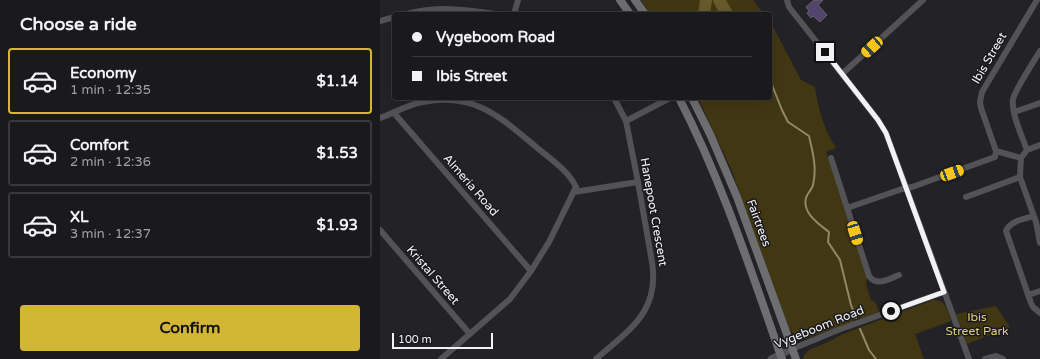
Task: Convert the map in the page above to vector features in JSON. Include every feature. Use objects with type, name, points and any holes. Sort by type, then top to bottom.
[{"type":"main road","points":[[620,0],[629,12]]},
{"type":"main road","points":[[635,0],[644,12]]},
{"type":"main road","name":"Fairtrees","points":[[680,100],[697,133],[713,170],[781,357]]},
{"type":"main road","name":"Fairtrees","points":[[693,100],[710,134],[737,197],[796,359]]},
{"type":"street","points":[[515,12],[518,0]]},
{"type":"street","points":[[787,0],[789,7],[884,129],[969,359]]},
{"type":"street","points":[[842,74],[923,0]]},
{"type":"street","name":"Ibis Street","points":[[996,151],[980,105],[982,92],[1037,0]]},
{"type":"street","points":[[417,12],[431,9],[456,9],[479,12]]},
{"type":"street","points":[[380,21],[392,18]]},
{"type":"street","points":[[1027,150],[1014,112],[1014,94],[1040,51]]},
{"type":"street","points":[[380,118],[422,102],[444,100],[460,101],[488,110],[518,132],[558,166],[576,187],[549,242],[531,271],[510,299],[441,359]]},
{"type":"street","name":"Hanepoot Crescent","points":[[596,359],[636,324],[645,312],[652,294],[654,274],[626,121],[615,100]]},
{"type":"street","points":[[626,121],[666,100]]},
{"type":"street","points":[[1014,112],[1040,103]]},
{"type":"street","name":"Almeria Road","points":[[394,112],[531,271]]},
{"type":"street","points":[[1040,145],[1027,150],[1021,158],[1020,177],[1034,216],[1040,243]]},
{"type":"street","points":[[847,208],[992,159],[996,155],[996,151],[1021,158]]},
{"type":"street","points":[[832,158],[869,276],[872,280],[878,282],[899,275]]},
{"type":"street","points":[[966,197],[1020,177]]},
{"type":"street","points":[[574,192],[638,182]]},
{"type":"street","points":[[1034,216],[1012,224],[1007,228],[1006,232],[1032,305],[1040,313]]},
{"type":"street","name":"Kristal Street","points":[[380,230],[470,334]]},
{"type":"street","points":[[1028,295],[1040,291]]},
{"type":"street","name":"Vygeboom Road","points":[[771,359],[781,357],[792,349],[838,330],[944,292]]},
{"type":"street","points":[[985,359],[996,356],[1003,359]]},
{"type":"green space","points":[[641,0],[753,0],[762,12],[649,12]]},
{"type":"green space","points":[[772,25],[801,80],[815,87],[822,119],[836,148],[826,152],[867,279],[866,284],[871,300],[876,303],[879,312],[861,319],[860,317],[853,320],[853,322],[805,339],[796,337],[789,328],[732,171],[699,100],[772,100]]},
{"type":"green space","points":[[933,300],[941,301],[946,306],[951,321],[915,334],[924,359],[803,359],[804,355],[809,350],[843,334]]},
{"type":"green space","name":"Ibis Street Park","points":[[996,306],[1010,327],[967,344],[956,314]]},
{"type":"building","points":[[814,0],[823,0],[818,5],[827,15],[820,22],[813,16],[811,18],[807,13],[809,11],[806,7]]},
{"type":"waterway","points":[[704,12],[706,0]]},
{"type":"waterway","points":[[719,0],[726,12]]},
{"type":"waterway","points":[[772,85],[788,122],[809,136],[815,173],[812,187],[806,198],[806,209],[812,218],[829,232],[828,242],[840,260],[851,305],[856,318]]},
{"type":"waterway","points":[[860,329],[869,350],[876,359]]},
{"type":"route","points":[[825,52],[882,125],[886,133],[944,292],[891,311]]}]
